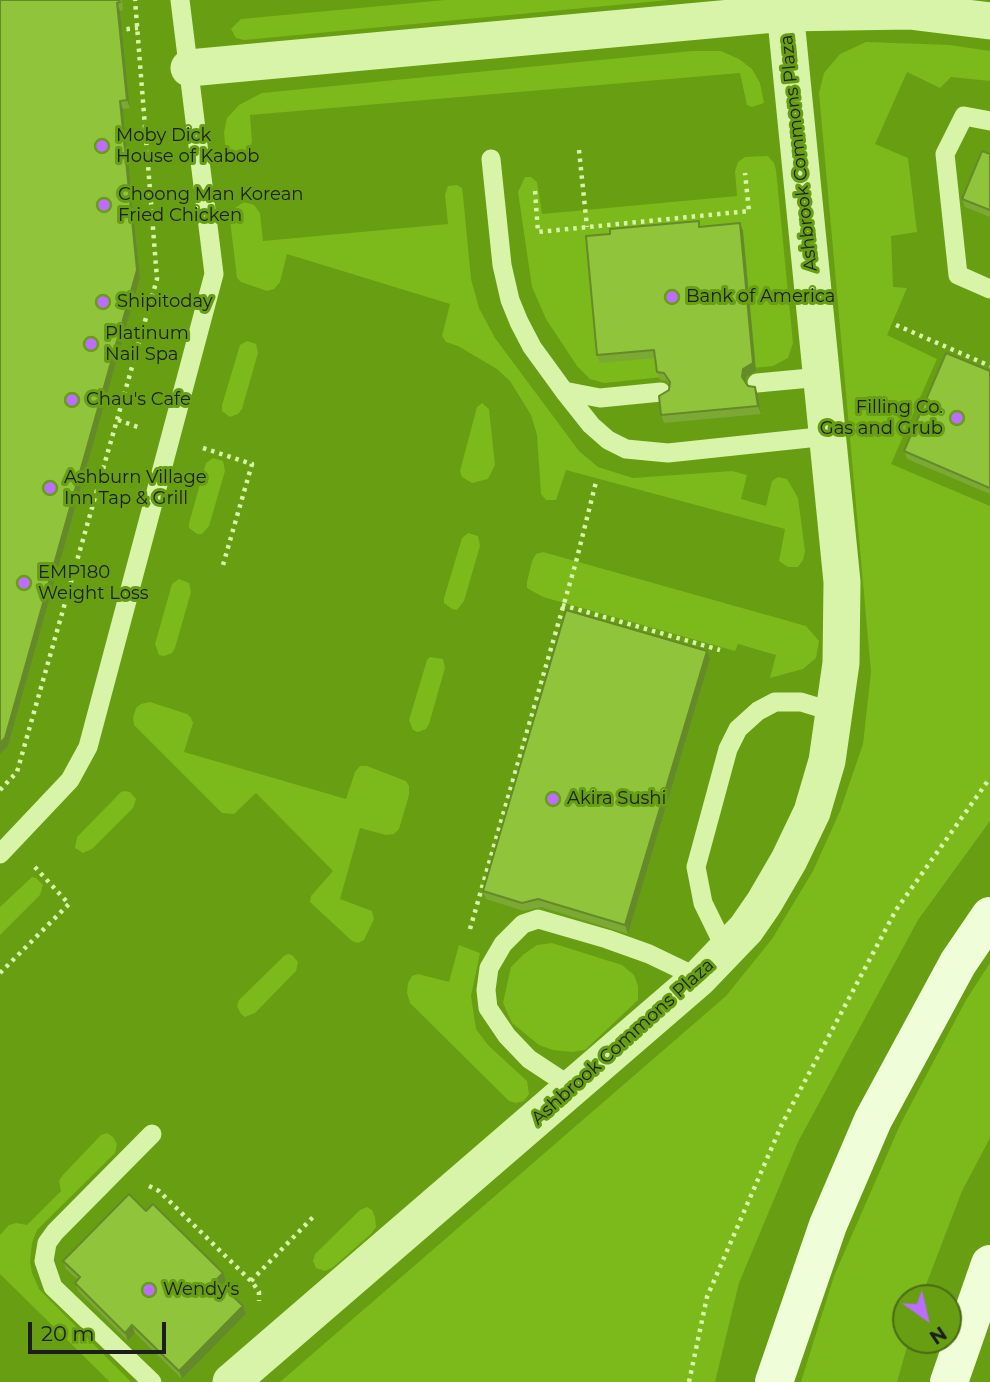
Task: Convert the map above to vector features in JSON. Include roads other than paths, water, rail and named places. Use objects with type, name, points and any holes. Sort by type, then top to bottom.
[{"type":"main road","points":[[774,1382],[828,1225],[873,1120],[958,963],[990,916]]},
{"type":"main road","points":[[948,1382],[990,1264]]},
{"type":"street","name":"Ashbrook Commons Plaza","points":[[189,68],[785,7],[909,11],[990,21]]},
{"type":"street","name":"Ashbrook Commons Plaza","points":[[231,1382],[699,978],[746,929],[789,860],[812,813],[827,761],[841,663],[842,582],[785,7]]},
{"type":"lane","points":[[6,848],[70,780],[88,747],[214,274],[180,0]]},
{"type":"lane","points":[[990,121],[964,117],[945,154],[958,275],[990,289]]},
{"type":"lane","points":[[491,159],[502,265],[510,300],[532,347],[591,425],[608,440],[626,449],[668,453],[828,436]]},
{"type":"lane","points":[[757,383],[821,377]]},
{"type":"lane","points":[[565,391],[600,398],[661,392]]},
{"type":"lane","points":[[726,950],[703,903],[696,867],[727,749],[738,729],[758,711],[775,702],[801,702],[834,712]]},
{"type":"lane","points":[[573,1088],[529,1059],[507,1036],[488,1008],[486,990],[489,968],[503,944],[523,924],[538,919],[607,939],[649,954],[699,978]]},
{"type":"lane","points":[[152,1133],[55,1232],[47,1243],[44,1261],[53,1287],[152,1382]]},
{"type":"place","name":"Moby Dick House of Kabob","points":[[102,146]]},
{"type":"place","name":"Choong Man Korean Fried Chicken","points":[[104,205]]},
{"type":"place","name":"Bank of America","points":[[672,297]]},
{"type":"place","name":"Shipitoday","points":[[103,302]]},
{"type":"place","name":"Platinum Nail Spa","points":[[91,344]]},
{"type":"place","name":"Chau's Cafe","points":[[72,400]]},
{"type":"place","name":"Filling Co. Gas and Grub","points":[[957,418]]},
{"type":"place","name":"Ashburn Village Inn Tap & Grill","points":[[50,488]]},
{"type":"place","name":"EMP180 Weight Loss","points":[[24,583]]},
{"type":"place","name":"Akira Sushi","points":[[553,799]]},
{"type":"place","name":"Wendy's","points":[[149,1290]]}]
